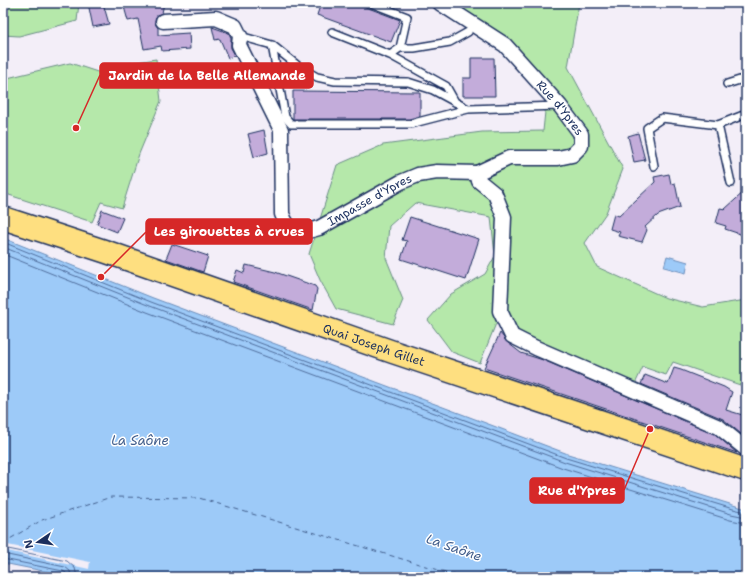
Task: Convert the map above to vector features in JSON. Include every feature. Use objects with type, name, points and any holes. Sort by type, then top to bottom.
[{"type":"main road","name":"Quai Joseph Gillet","points":[[3,218],[107,252],[393,352],[746,470]]},
{"type":"street","name":"Rue d'Ypres","points":[[440,3],[505,45],[560,106],[581,134],[581,146],[572,155],[558,158],[509,158],[478,173]]},
{"type":"street","points":[[163,21],[216,18],[235,26],[240,36]]},
{"type":"street","name":"Impasse d'Ypres","points":[[240,36],[239,45],[281,130],[282,214],[286,225],[294,231],[306,232],[319,228],[401,182],[418,175],[437,172],[478,173]]},
{"type":"street","points":[[478,173],[479,181],[495,194],[504,217],[500,310],[512,336],[571,364],[719,427],[746,449]]},
{"type":"lane","points":[[371,3],[408,17],[400,48]]},
{"type":"lane","points":[[332,32],[390,54],[446,86],[455,102]]},
{"type":"lane","points":[[390,54],[400,48],[414,48],[450,42],[468,32]]},
{"type":"lane","points":[[240,36],[272,45],[298,66],[317,77],[335,81],[408,82],[433,90],[468,110]]},
{"type":"lane","points":[[272,45],[285,117],[291,124],[410,124],[468,110],[560,106]]},
{"type":"lane","points":[[727,84],[746,78]]},
{"type":"lane","points":[[654,166],[647,128],[662,118],[718,125],[746,114]]},
{"type":"lane","points":[[718,125],[731,183]]},
{"type":"green space","points":[[3,3],[79,3],[77,21],[19,36],[3,35]]},
{"type":"green space","points":[[450,3],[579,3],[568,67],[623,169],[606,213],[585,243],[597,267],[666,298],[703,307],[746,300],[746,387],[673,362],[666,375],[643,367],[635,384],[521,335],[497,321],[480,363],[452,352],[428,320],[451,294],[485,274],[495,256],[491,217],[415,203],[389,226],[386,258],[403,300],[393,324],[336,309],[320,280],[309,254],[337,165],[383,145],[482,132],[543,131],[548,83]]},
{"type":"green space","points":[[156,59],[161,101],[139,154],[122,208],[101,202],[92,222],[3,193],[3,79],[70,63],[119,79],[130,63]]},
{"type":"water","name":"La Saône","points":[[3,238],[153,298],[568,454],[746,509],[746,577],[73,577],[3,563]]},
{"type":"water","points":[[667,256],[688,262],[686,273],[664,267]]},
{"type":"pier","points":[[3,544],[90,562],[89,569],[3,550]]},
{"type":"building","points":[[88,3],[103,3],[109,24],[93,27]]},
{"type":"building","points":[[123,3],[164,3],[162,13],[156,17],[155,21],[158,28],[158,35],[189,33],[190,49],[162,51],[161,46],[144,49],[138,19],[128,21]]},
{"type":"building","points":[[321,3],[355,3],[400,20],[391,42],[317,15]]},
{"type":"building","points":[[212,27],[229,33],[231,38],[231,48],[235,55],[228,58],[220,39],[215,40]]},
{"type":"building","points":[[471,58],[494,58],[495,96],[463,96],[463,78],[471,78]]},
{"type":"building","points":[[293,91],[420,92],[420,116],[409,119],[293,119]]},
{"type":"building","points":[[264,130],[268,153],[254,157],[248,134]]},
{"type":"building","points":[[638,133],[645,160],[634,162],[628,136]]},
{"type":"building","points":[[669,174],[671,184],[675,183],[680,207],[658,215],[645,227],[647,230],[642,242],[618,236],[620,232],[610,229],[614,214],[619,216],[655,182],[654,177]]},
{"type":"building","points":[[746,190],[746,236],[725,229],[726,226],[716,223],[720,208],[725,209]]},
{"type":"building","points":[[102,210],[123,218],[117,232],[97,224]]},
{"type":"building","points":[[410,217],[479,239],[466,280],[401,259],[407,241],[402,240]]},
{"type":"building","points":[[172,244],[208,256],[203,272],[166,259]]},
{"type":"building","points":[[246,265],[275,272],[315,286],[317,289],[313,310],[233,282],[237,270],[244,273]]},
{"type":"building","points":[[500,333],[508,343],[521,353],[543,360],[715,434],[737,453],[484,368]]},
{"type":"building","points":[[674,368],[724,387],[732,392],[726,410],[746,416],[746,438],[723,419],[641,384],[645,375],[668,384]]},
{"type":"ferry route","points":[[3,543],[42,520],[111,497],[199,498],[462,577]]},
{"type":"place","name":"Jardin de la Belle Allemande","points":[[76,128]]},
{"type":"place","name":"Les girouettes à crues","points":[[101,277]]},
{"type":"place","name":"Rue d'Ypres","points":[[650,429]]}]
